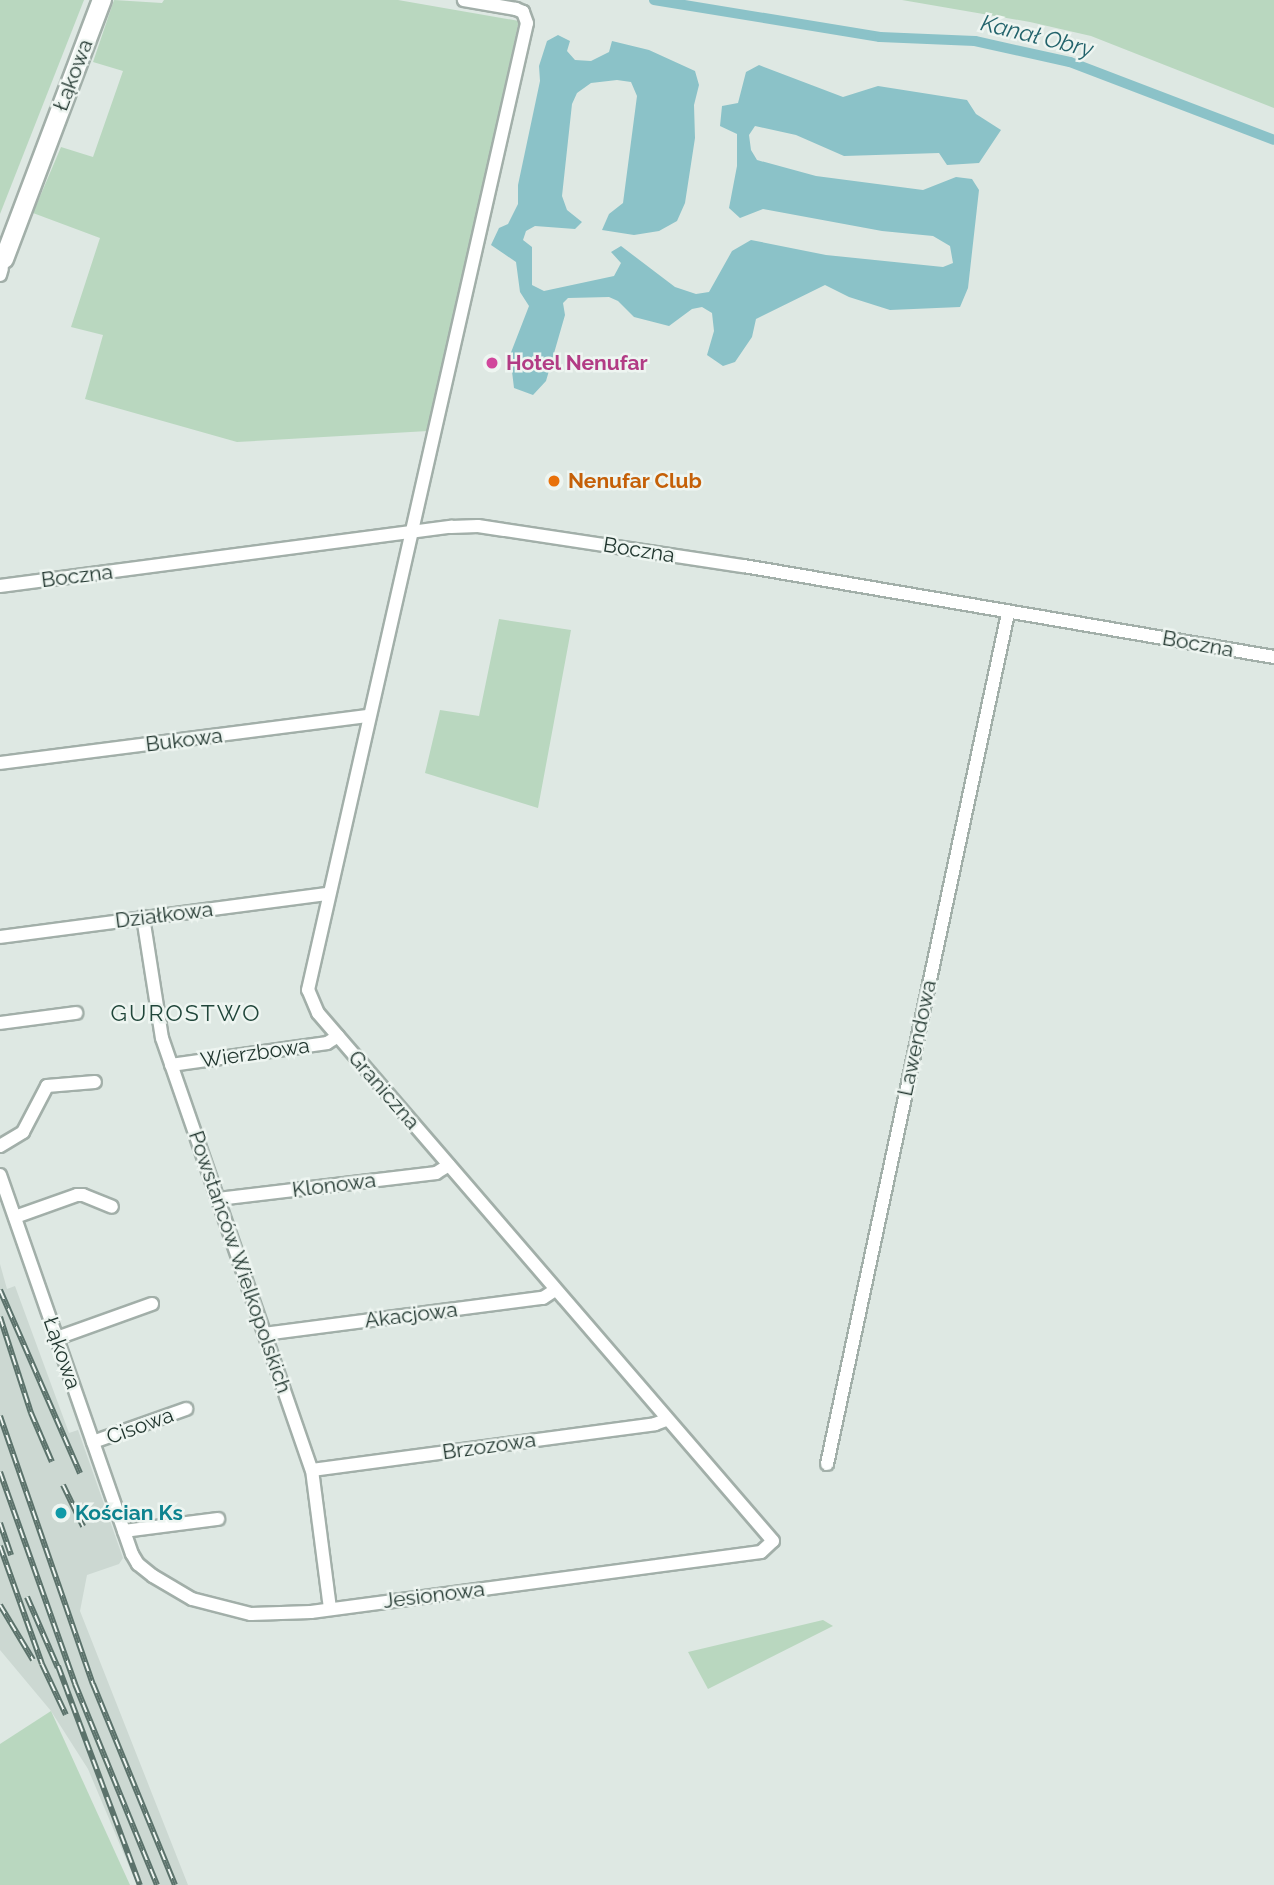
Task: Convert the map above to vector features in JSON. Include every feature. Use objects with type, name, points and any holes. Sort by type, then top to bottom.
[{"type":"street","name":"Łąkowa","points":[[1,265],[102,0]]},
{"type":"street","name":"Graniczna","points":[[464,0],[516,9],[523,12],[527,23],[308,990],[318,1013],[773,1541]]},
{"type":"street","name":"Łąkowa","points":[[0,236],[25,180],[45,150]]},
{"type":"street","name":"Boczna","points":[[0,586],[410,532],[478,526],[1274,657]]},
{"type":"street","name":"Lawendowa","points":[[827,1464],[1008,612]]},
{"type":"street","name":"Bukowa","points":[[0,763],[369,716]]},
{"type":"street","name":"Działkowa","points":[[0,937],[328,894]]},
{"type":"street","name":"Powstańców Wielkopolskich","points":[[143,917],[155,1006],[171,1065],[312,1470],[330,1609]]},
{"type":"street","points":[[0,1023],[76,1013]]},
{"type":"street","name":"Wierzbowa","points":[[171,1065],[327,1043],[338,1036]]},
{"type":"street","points":[[0,1146],[23,1132],[47,1086],[95,1082]]},
{"type":"street","name":"Klonowa","points":[[218,1199],[436,1173],[449,1165]]},
{"type":"street","name":"Łąkowa","points":[[0,1175],[124,1531]]},
{"type":"street","points":[[15,1217],[77,1195],[112,1208]]},
{"type":"street","name":"Akacjowa","points":[[264,1334],[543,1298],[555,1290]]},
{"type":"street","points":[[57,1338],[152,1304]]},
{"type":"street","name":"Cisowa","points":[[93,1442],[186,1409]]},
{"type":"street","name":"Brzozowa","points":[[312,1470],[655,1424],[666,1420]]},
{"type":"street","points":[[124,1531],[218,1519]]},
{"type":"street","name":"Jesionowa","points":[[124,1531],[138,1564],[192,1599],[251,1614],[330,1609],[761,1552],[773,1541]]},
{"type":"shaded area","points":[[0,1264],[7,1289],[15,1286],[69,1433],[78,1430],[123,1558],[119,1564],[87,1575],[80,1611],[188,1885],[137,1885],[88,1769],[51,1711],[0,1650]]},
{"type":"green space","points":[[0,0],[84,0],[0,214]]},
{"type":"green space","points":[[114,0],[162,3],[164,0],[398,0],[519,21],[428,431],[237,442],[85,399],[103,335],[71,327],[100,238],[33,213],[61,147],[93,157],[123,71],[93,62]]},
{"type":"green space","points":[[902,0],[1274,0],[1274,108],[1091,36],[1030,22]]},
{"type":"green space","points":[[499,619],[571,630],[538,808],[425,773],[440,710],[479,716]]},
{"type":"green space","points":[[823,1620],[833,1626],[708,1689],[688,1652]]},
{"type":"green space","points":[[51,1711],[130,1885],[0,1885],[0,1744]]},
{"type":"water","points":[[558,35],[570,41],[567,51],[575,60],[591,61],[609,52],[612,41],[649,50],[695,71],[699,85],[694,105],[695,138],[685,203],[677,221],[659,231],[634,235],[602,230],[609,214],[623,203],[637,96],[631,82],[617,80],[591,83],[577,93],[572,104],[562,196],[567,210],[582,222],[575,229],[535,226],[526,231],[523,240],[532,247],[532,285],[544,291],[614,276],[621,263],[611,252],[621,246],[675,287],[696,294],[709,292],[732,251],[751,240],[826,255],[943,267],[953,263],[950,246],[933,236],[882,231],[763,209],[740,218],[729,208],[737,166],[737,134],[720,126],[722,106],[738,103],[746,72],[759,65],[843,97],[878,86],[967,100],[976,114],[1001,130],[979,163],[947,165],[939,153],[844,156],[796,135],[755,126],[749,135],[751,150],[757,160],[816,176],[923,190],[956,177],[972,179],[979,190],[968,288],[960,307],[890,310],[849,297],[825,285],[756,319],[752,337],[735,362],[723,366],[707,355],[714,331],[712,313],[702,307],[692,309],[669,326],[634,317],[618,301],[609,297],[568,298],[563,303],[565,315],[546,381],[533,395],[514,388],[510,355],[529,306],[520,292],[516,262],[491,245],[499,228],[508,224],[518,204],[518,185],[540,81],[539,66],[547,41]]},
{"type":"waterway","name":"Kanał Obry","points":[[654,0],[880,37],[975,41],[1070,62],[1274,140]]},
{"type":"railway","points":[[0,1290],[80,1473]]},
{"type":"railway","points":[[0,1317],[31,1413],[52,1462]]},
{"type":"railway","points":[[0,1416],[93,1684],[175,1885]]},
{"type":"railway","points":[[0,1472],[75,1684],[157,1885]]},
{"type":"railway","points":[[63,1485],[83,1526]]},
{"type":"railway","points":[[0,1523],[11,1555]]},
{"type":"railway","points":[[0,1546],[42,1664],[66,1715]]},
{"type":"railway","points":[[27,1597],[58,1668]]},
{"type":"railway","points":[[0,1605],[33,1660]]},
{"type":"railway","points":[[58,1666],[140,1885]]},
{"type":"place","name":"Hotel Nenufar","points":[[492,363]]},
{"type":"place","name":"Nenufar Club","points":[[554,481]]},
{"type":"place","name":"Kościan Ks","points":[[61,1513]]},
{"type":"district","name":"GUROSTWO","points":[[186,1013]]}]
